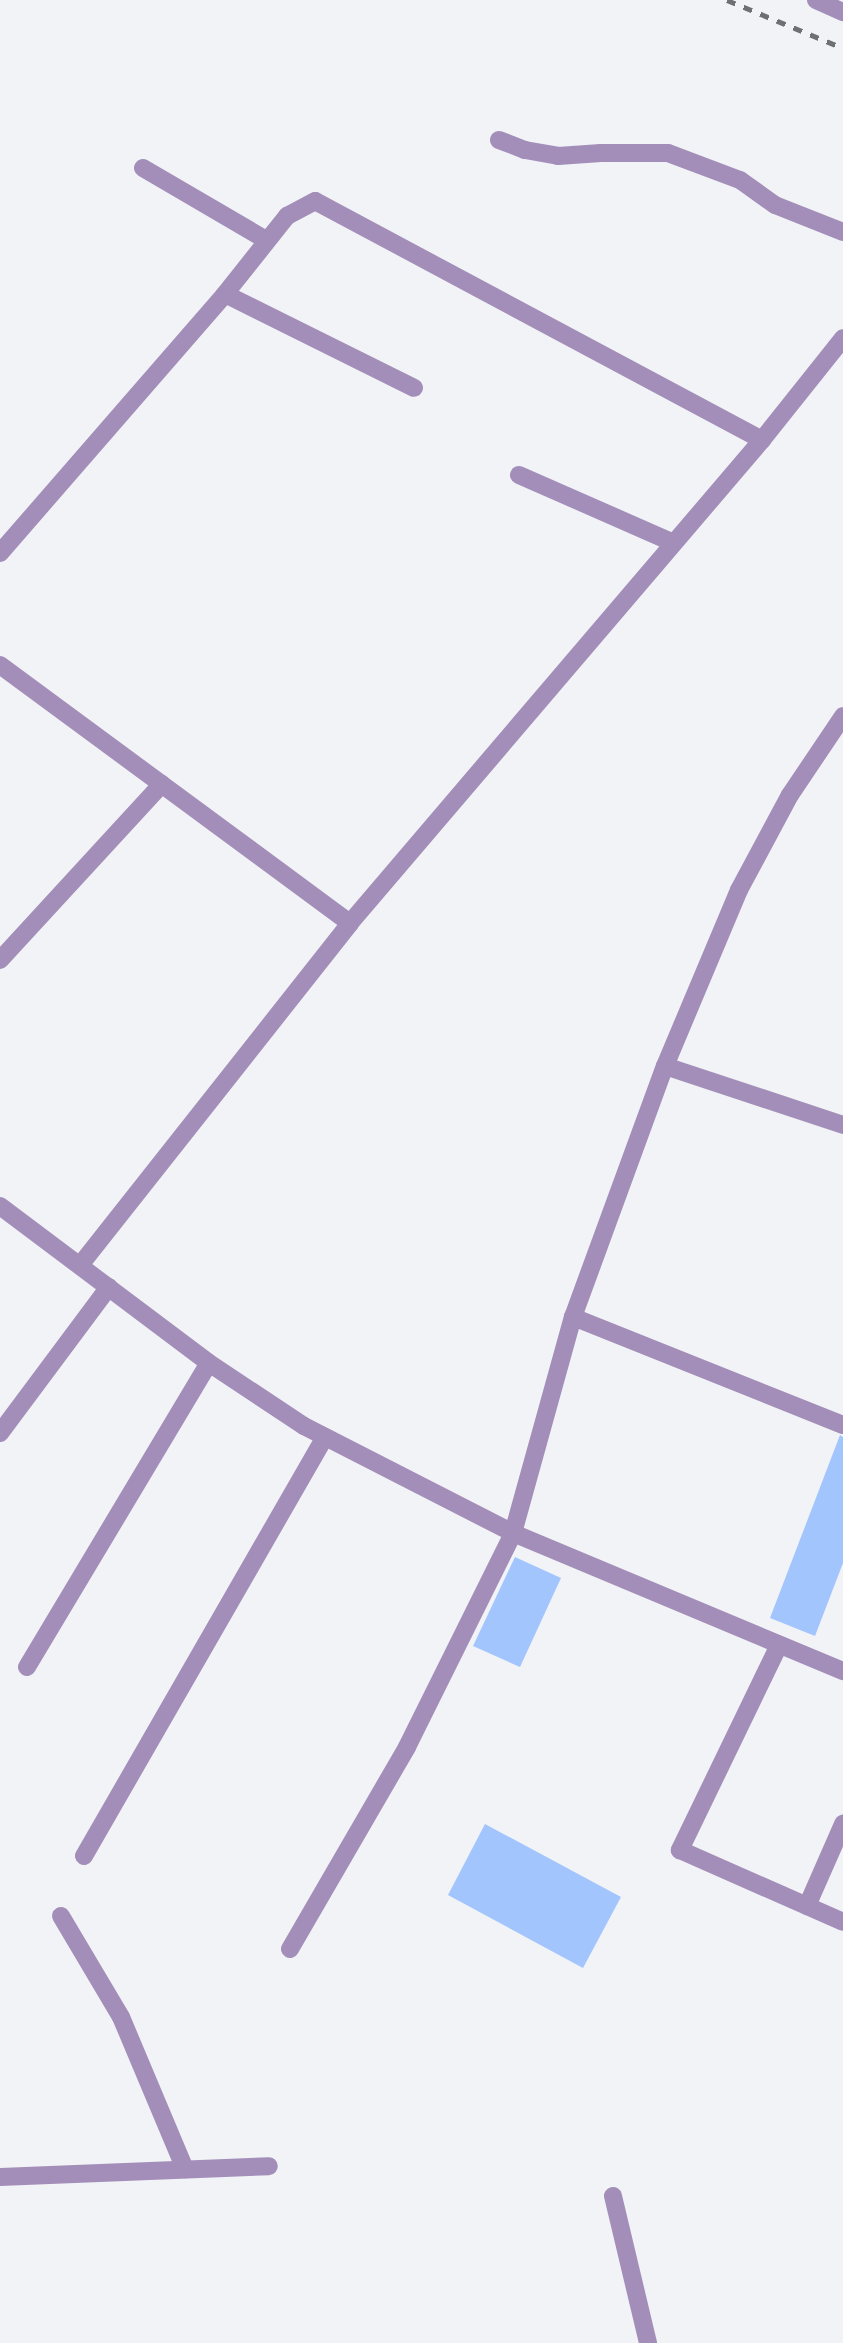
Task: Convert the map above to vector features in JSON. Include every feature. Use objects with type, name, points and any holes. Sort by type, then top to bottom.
[{"type":"street","points":[[816,0],[843,12]]},
{"type":"street","points":[[499,140],[525,150],[558,156],[668,153],[740,180],[775,205],[843,232]]},
{"type":"street","points":[[143,168],[266,240]]},
{"type":"street","points":[[0,553],[225,294],[286,216],[315,201],[762,440]]},
{"type":"street","points":[[225,294],[414,388]]},
{"type":"street","points":[[81,1265],[349,923],[762,440],[843,338]]},
{"type":"street","points":[[519,475],[674,543]]},
{"type":"street","points":[[0,664],[349,923]]},
{"type":"street","points":[[290,1949],[407,1747],[513,1533],[573,1317],[665,1066],[739,890],[790,795],[843,716]]},
{"type":"street","points":[[0,960],[162,784]]},
{"type":"street","points":[[665,1066],[843,1125]]},
{"type":"street","points":[[0,1206],[209,1363],[325,1437],[513,1533],[843,1671]]},
{"type":"street","points":[[0,1433],[109,1287]]},
{"type":"street","points":[[573,1317],[843,1425]]},
{"type":"street","points":[[27,1667],[209,1363]]},
{"type":"street","points":[[84,1856],[325,1437]]},
{"type":"street","points":[[779,1645],[680,1850],[843,1922]]},
{"type":"street","points":[[807,1906],[843,1824]]},
{"type":"street","points":[[61,1916],[121,2017],[185,2169]]},
{"type":"street","points":[[0,2177],[269,2166]]},
{"type":"street","points":[[613,2196],[648,2343]]},
{"type":"building","points":[[840,1435],[843,1437],[843,1563],[815,1636],[770,1618]]},
{"type":"building","points":[[515,1557],[561,1578],[520,1667],[473,1646]]},
{"type":"building","points":[[485,1824],[621,1897],[583,1968],[448,1895]]},
{"type":"railway","points":[[727,0],[843,48]]}]
